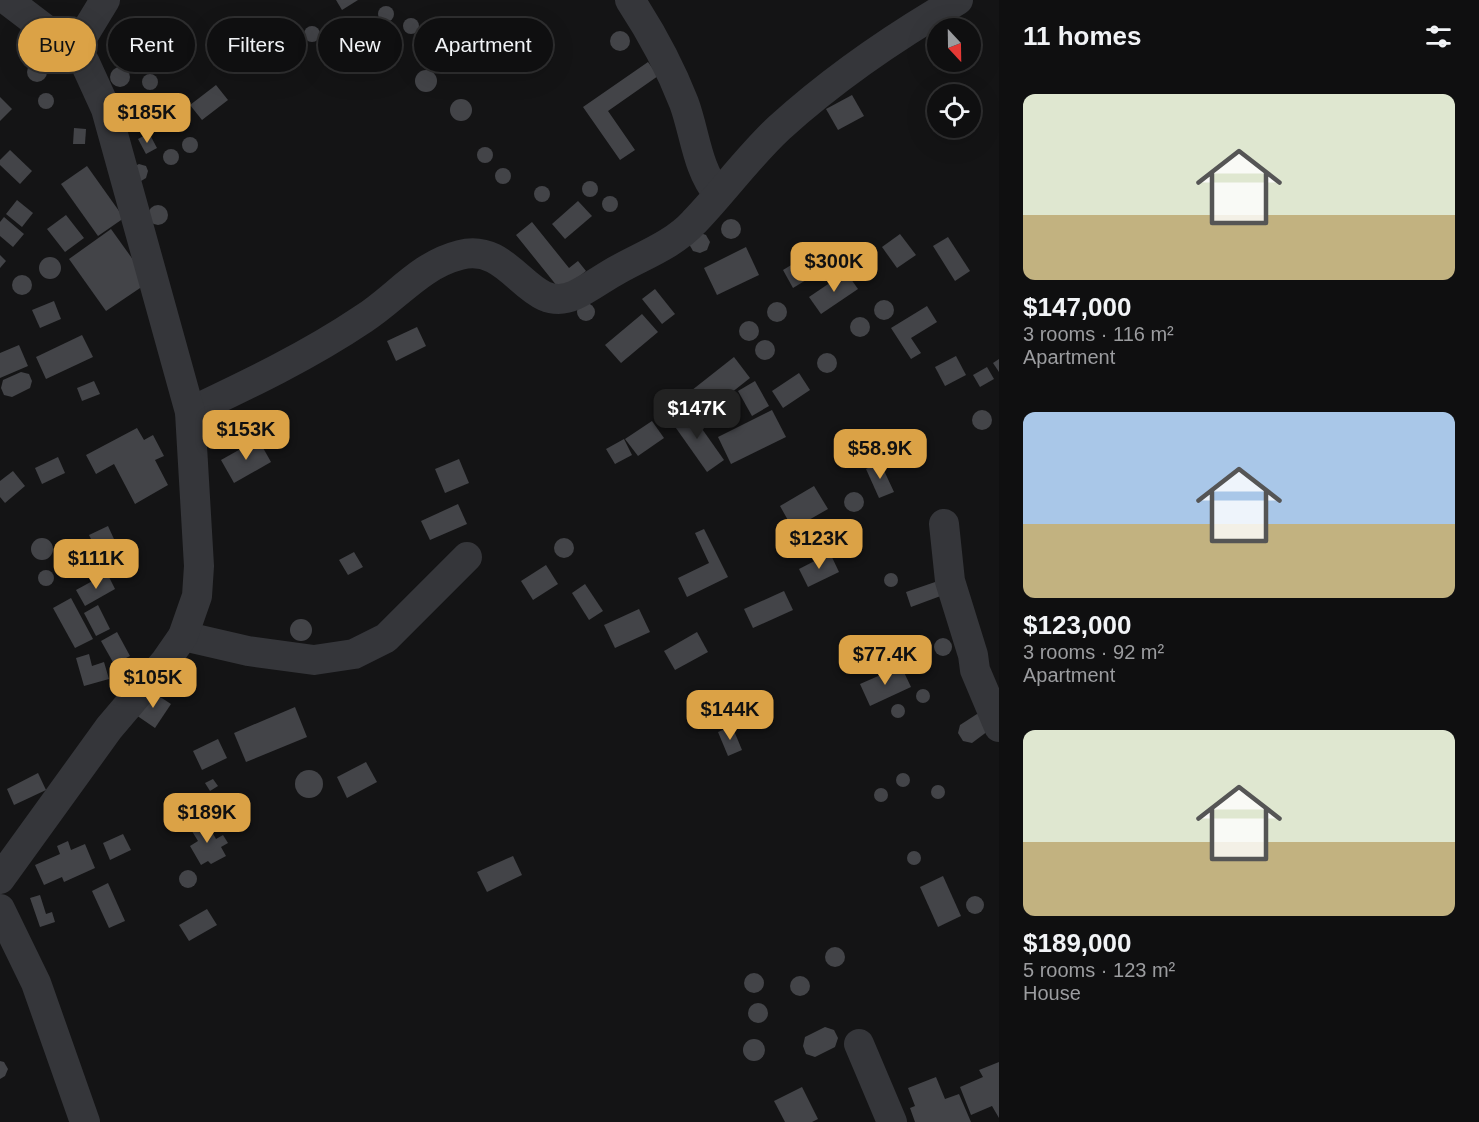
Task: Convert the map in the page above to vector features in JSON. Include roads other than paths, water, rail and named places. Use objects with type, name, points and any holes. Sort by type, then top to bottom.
[{"type":"street","points":[[7,0],[31,18]]},
{"type":"street","points":[[94,18],[105,0]]},
{"type":"street","points":[[630,0],[667,66],[684,104],[708,181],[718,194]]},
{"type":"street","points":[[190,412],[306,355],[365,318],[425,270],[460,255],[484,254],[505,264],[540,296],[555,300],[564,299],[673,240],[693,224],[778,129],[863,59],[958,0]]},
{"type":"street","points":[[0,879],[110,728],[165,662],[183,636],[194,610],[199,566],[190,412],[106,109],[89,72]]},
{"type":"street","points":[[944,524],[950,581],[973,655],[975,670],[999,728]]},
{"type":"street","points":[[183,636],[248,651],[314,660],[354,654],[386,638],[467,557]]},
{"type":"street","points":[[0,909],[36,983],[85,1122]]},
{"type":"street","points":[[859,1044],[892,1122]]}]
